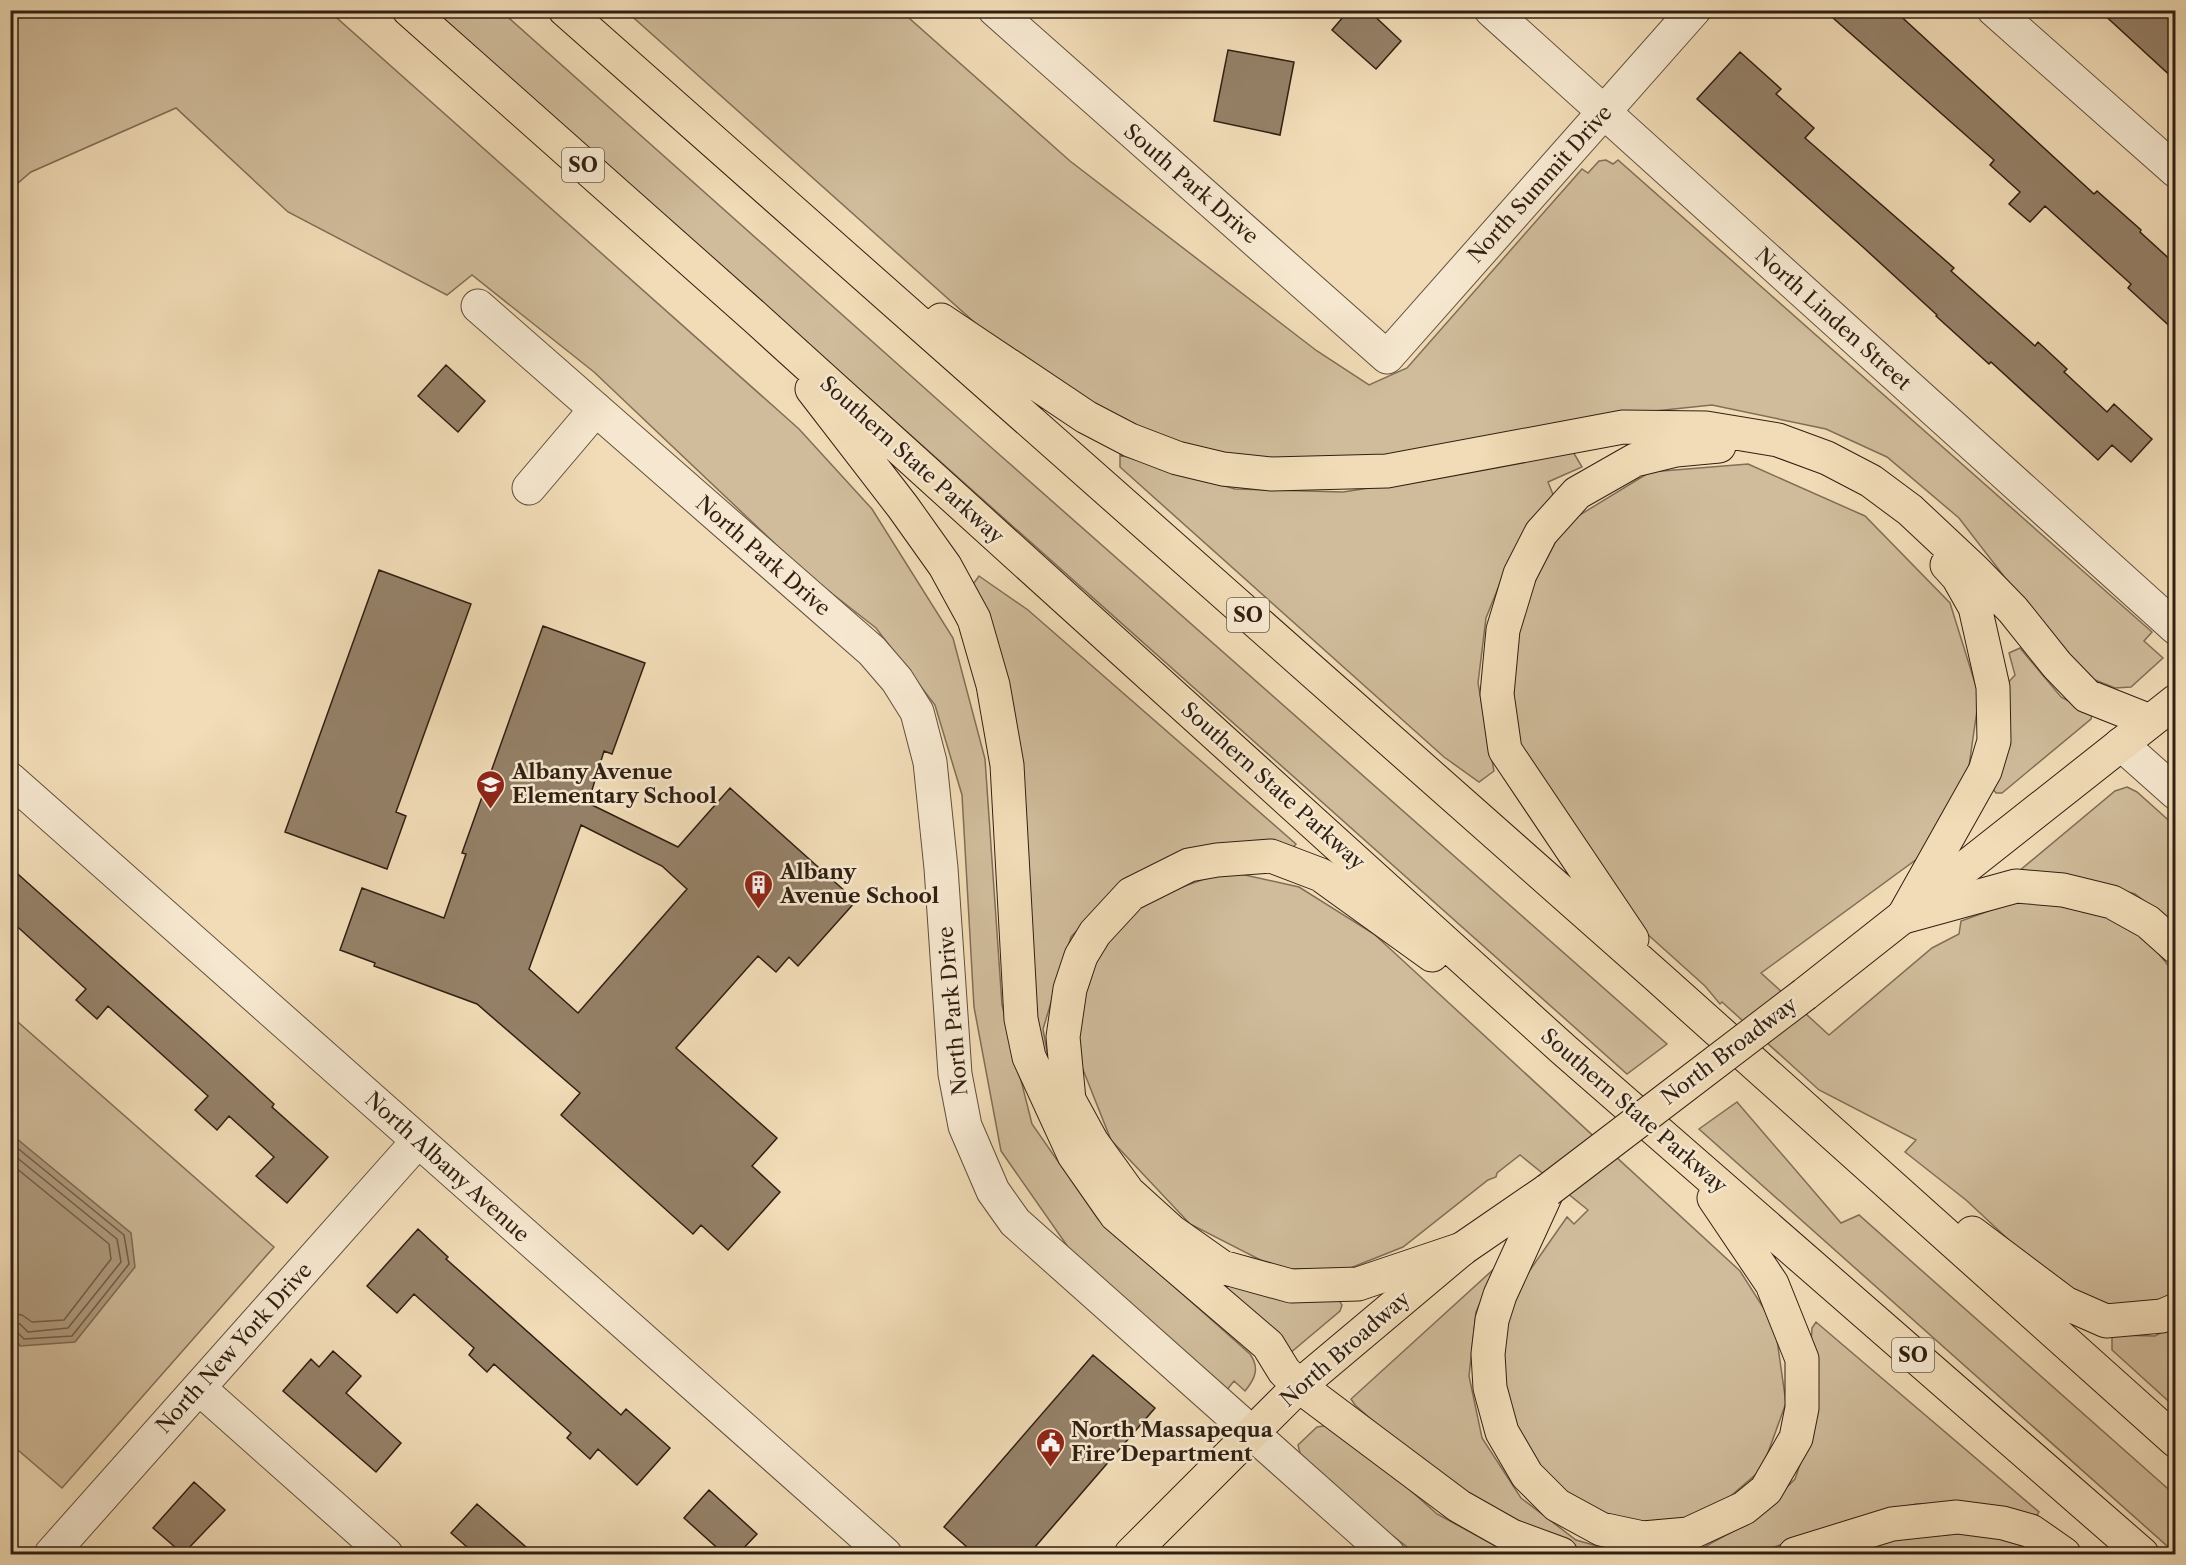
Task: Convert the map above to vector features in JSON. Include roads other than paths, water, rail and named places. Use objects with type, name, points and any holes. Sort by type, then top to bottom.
[{"type":"main road","name":"Southern State Parkway","points":[[410,10],[757,319],[1563,1049],[2142,1554]]},
{"type":"main road","name":"SO","points":[[565,10],[1658,977],[2175,1442]]},
{"type":"main road","points":[[839,252],[1086,417],[1130,440],[1177,458],[1223,469],[1272,474],[1387,471],[1623,427],[1706,428],[1778,441],[1827,458],[1871,481],[1910,510],[2013,610],[2057,665],[2087,696],[2150,722]]},
{"type":"main road","points":[[757,319],[909,515],[945,566],[974,619],[993,685],[1006,765],[1021,1018],[1029,1057],[1074,1155],[1116,1215],[1268,1345],[1284,1371],[1299,1386],[1459,1506],[1512,1536],[1561,1554]]},
{"type":"main road","points":[[1658,977],[1505,750],[1497,694],[1503,630],[1520,574],[1541,533],[1577,493],[1635,460],[1645,457],[1676,450],[1732,446],[1781,455],[1832,475],[1883,508],[1928,545],[1959,577],[1975,607],[1993,687],[1994,741],[1985,771],[1903,917]]},
{"type":"main road","name":"North Broadway","points":[[1131,1554],[1299,1386],[1461,1249],[1548,1190],[1805,994],[2175,701]]},
{"type":"main road","points":[[1461,1249],[1358,1284],[1291,1286],[1222,1267],[1172,1231],[1128,1192],[1092,1142],[1069,1100],[1063,1037],[1070,989],[1081,956],[1095,933],[1131,894],[1189,865],[1217,860],[1271,856],[1321,875],[1563,1049]]},
{"type":"main road","points":[[1903,917],[2016,886],[2063,890],[2112,902],[2148,922],[2175,947]]},
{"type":"main road","points":[[1804,1108],[2065,1303],[2106,1321],[2162,1316],[2175,1310]]},
{"type":"main road","points":[[1548,1190],[1500,1295],[1492,1320],[1488,1354],[1490,1388],[1502,1432],[1527,1475],[1557,1505],[1566,1510],[1601,1529],[1642,1538],[1688,1534],[1744,1508],[1766,1490],[1796,1438],[1802,1408],[1802,1359],[1772,1284],[1683,1155]]},
{"type":"main road","points":[[1795,1554],[1892,1524],[1957,1517],[2003,1523],[2031,1531],[2064,1554]]},
{"type":"street","name":"South Park Drive","points":[[995,10],[1387,357]]},
{"type":"street","name":"North Linden Street","points":[[1491,10],[2175,628]]},
{"type":"street","name":"North Summit Drive","points":[[1387,357],[1694,10]]},
{"type":"street","points":[[1994,10],[2175,171]]},
{"type":"street","name":"North Park Drive","points":[[478,306],[872,651],[897,680],[917,712],[930,762],[941,868],[955,1074],[966,1126],[993,1191],[1015,1222],[1388,1554]]},
{"type":"street","points":[[529,488],[596,409]]},
{"type":"street","points":[[2121,744],[2175,793]]},
{"type":"street","name":"North Albany Avenue","points":[[10,779],[885,1554]]},
{"type":"street","name":"North New York Drive","points":[[51,1554],[418,1141]]},
{"type":"street","points":[[199,1388],[386,1554]]},
{"type":"water","points":[[11,1134],[131,1233],[135,1267],[75,1342],[20,1346],[11,1332]]},
{"type":"place","name":"Albany Avenue Elementary School","points":[[491,810]]},
{"type":"place","name":"Albany Avenue School","points":[[759,910]]},
{"type":"place","name":"North Massapequa Fire Department","points":[[1050,1468]]}]
